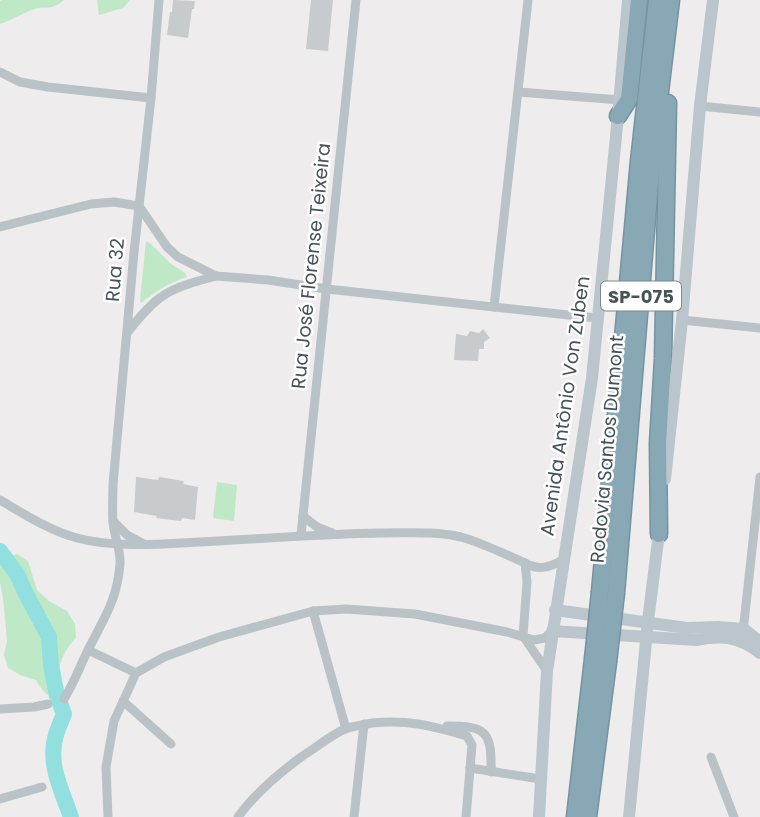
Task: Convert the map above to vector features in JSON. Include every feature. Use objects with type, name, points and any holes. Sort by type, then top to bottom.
[{"type":"highway","points":[[619,108],[629,99],[639,0]]},
{"type":"highway","name":"Rodovia Santos Dumont","points":[[608,593],[639,161],[657,0]]},
{"type":"highway","name":"Rodovia Santos Dumont","points":[[575,817],[608,593],[671,0]]},
{"type":"highway","points":[[659,534],[658,443],[663,359],[670,82],[664,60]]},
{"type":"highway","name":"Rodovia Santos Dumont","points":[[589,817],[600,661]]},
{"type":"street","name":"Rua 32","points":[[64,699],[110,608],[120,563],[113,521],[113,484],[159,0]]},
{"type":"street","name":"Rua José Florense Teixeira","points":[[301,536],[356,0]]},
{"type":"street","points":[[495,307],[527,0]]},
{"type":"street","name":"Avenida Antônio Von Zuben","points":[[539,817],[547,671],[590,391],[628,0]]},
{"type":"street","points":[[629,817],[713,0]]},
{"type":"street","points":[[0,72],[20,82],[48,87],[151,98]]},
{"type":"street","points":[[519,92],[619,108]]},
{"type":"street","points":[[700,106],[760,112]]},
{"type":"street","points":[[0,227],[91,204],[114,202],[139,206],[167,247],[178,257],[216,276]]},
{"type":"street","points":[[127,333],[156,299],[173,289],[216,276],[597,318]]},
{"type":"street","points":[[682,320],[760,328]]},
{"type":"street","points":[[760,477],[743,635],[760,653]]},
{"type":"street","points":[[0,500],[76,538],[116,543],[436,533],[480,543],[534,568],[551,566],[563,560]]},
{"type":"street","points":[[303,516],[317,527],[337,535]]},
{"type":"street","points":[[113,521],[127,535],[144,544]]},
{"type":"street","points":[[525,563],[527,582],[523,636],[547,671]]},
{"type":"street","points":[[108,817],[108,755],[114,721],[136,673],[163,657],[219,636],[313,611],[346,609],[415,614],[539,640],[552,631],[696,640],[743,635]]},
{"type":"street","points":[[555,610],[687,628],[718,627],[760,642]]},
{"type":"street","points":[[313,611],[346,729]]},
{"type":"street","points":[[88,650],[136,673]]},
{"type":"street","points":[[123,701],[171,744]]},
{"type":"street","points":[[0,709],[48,704]]},
{"type":"street","points":[[237,817],[266,784],[346,729],[364,724],[405,721],[467,736],[472,745],[466,817]]},
{"type":"street","points":[[354,817],[364,724]]},
{"type":"street","points":[[434,726],[468,726],[481,730],[487,736],[491,772]]},
{"type":"street","points":[[711,757],[734,817]]},
{"type":"street","points":[[470,768],[540,779]]},
{"type":"street","points":[[0,799],[42,787]]},
{"type":"green space","points":[[2,0],[64,0],[54,6],[36,8],[0,24]]},
{"type":"green space","points":[[97,0],[130,0],[123,8],[99,15]]},
{"type":"green space","points":[[146,241],[187,277],[163,288],[141,303],[140,300]]},
{"type":"green space","points":[[217,482],[237,485],[234,521],[213,518]]},
{"type":"green space","points":[[17,554],[28,561],[37,590],[49,601],[67,611],[75,624],[76,638],[65,652],[60,666],[61,700],[49,696],[36,680],[8,668],[4,655],[7,641],[0,563],[2,559]]},
{"type":"building","points":[[173,0],[195,1],[188,38],[167,35]]},
{"type":"building","points":[[311,0],[333,0],[328,51],[306,49]]},
{"type":"building","points":[[483,329],[490,338],[484,342],[484,349],[479,349],[478,361],[454,360],[456,334],[467,336],[470,331],[479,333]]},
{"type":"building","points":[[136,477],[184,481],[183,484],[198,487],[195,520],[156,518],[157,516],[134,512]]},
{"type":"waterway","points":[[0,551],[17,574],[49,637],[57,696],[64,714],[54,745],[54,766],[71,817]]}]
